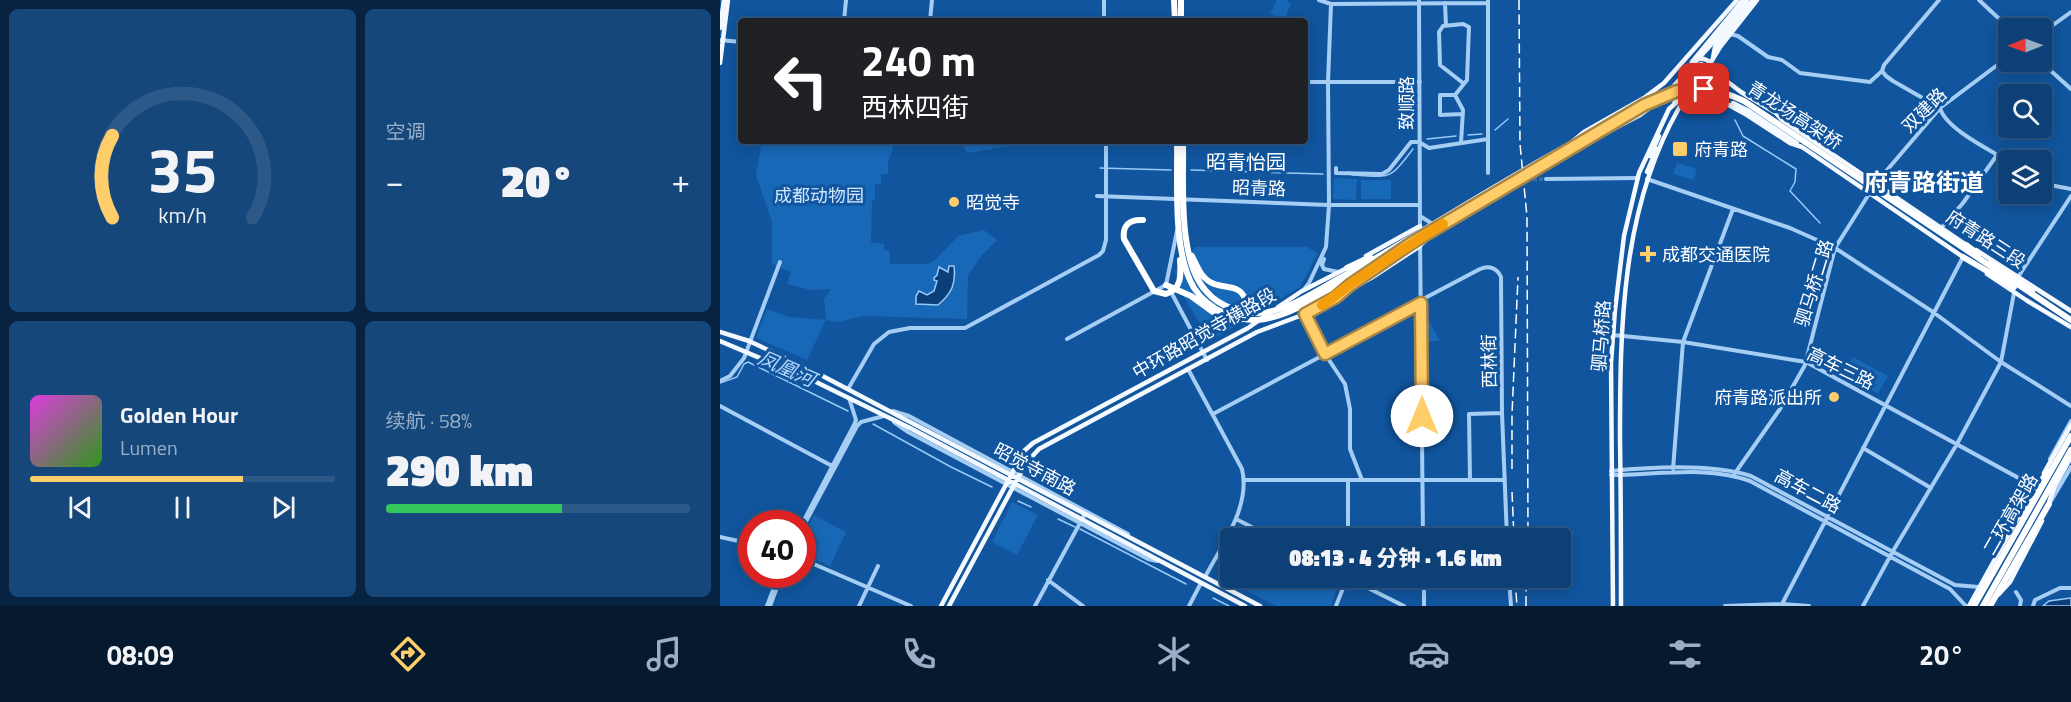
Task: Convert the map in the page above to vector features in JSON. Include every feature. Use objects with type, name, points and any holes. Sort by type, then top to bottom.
[{"type":"highway","points":[[1177,0],[1178,18]]},
{"type":"highway","name":"青龙场高架桥","points":[[1331,286],[1662,92],[1689,86],[1709,86],[1727,90],[1745,98],[2071,318]]},
{"type":"highway","points":[[1143,220],[1135,219],[1127,224],[1123,233],[1124,239],[1151,288],[1158,294],[1169,294],[1179,284],[1180,144]]},
{"type":"highway","points":[[1180,144],[1186,240],[1192,267],[1205,291],[1215,300],[1248,313],[1278,310],[1331,286]]},
{"type":"highway","points":[[1179,236],[1183,262],[1196,291],[1203,299],[1226,314],[1252,321],[1282,315],[1331,286]]},
{"type":"highway","points":[[1347,268],[1412,239]]},
{"type":"highway","points":[[1336,297],[1412,239]]},
{"type":"highway","points":[[1166,285],[1191,296],[1224,320],[1240,321],[1244,318],[1246,301],[1239,290],[1214,284],[1206,279],[1199,270],[1186,240]]},
{"type":"highway","points":[[1966,245],[2026,285],[2033,294]]},
{"type":"highway","points":[[1963,257],[2022,292],[2033,294]]},
{"type":"highway","points":[[2037,488],[2063,444],[2071,425]]},
{"type":"highway","name":"二环高架路","points":[[1970,606],[2071,436]]},
{"type":"highway","name":"二环高架路","points":[[1983,606],[2071,450]]},
{"type":"highway","points":[[1970,606],[2031,499]]},
{"type":"highway","points":[[1991,606],[2049,504]]},
{"type":"main road","points":[[720,28],[724,0]]},
{"type":"main road","points":[[720,63],[728,0]]},
{"type":"main road","points":[[1636,187],[1645,176],[1691,69],[1700,41],[1735,0]]},
{"type":"main road","points":[[1567,149],[1584,132],[1644,98],[1664,83],[1735,0]]},
{"type":"main road","points":[[1743,0],[1693,60],[1692,85],[1700,94],[1733,103],[1749,111],[1802,147]]},
{"type":"main road","points":[[1567,149],[1594,141],[1640,115],[1662,99],[1747,0]]},
{"type":"main road","points":[[1711,65],[1755,0]]},
{"type":"main road","points":[[1700,94],[1708,84],[1713,52],[1718,42],[1755,0]]},
{"type":"main road","points":[[1691,69],[1701,64],[1711,65]]},
{"type":"main road","points":[[1711,65],[1724,81],[1782,120]]},
{"type":"main road","name":"府青路三段","points":[[1711,65],[1734,88],[1776,113],[1782,120],[1966,245],[2071,311]]},
{"type":"main road","points":[[1687,77],[1691,94],[1709,93],[1713,85],[1714,70]]},
{"type":"main road","name":"府青路三段","points":[[1700,94],[1748,115],[1790,143],[1802,147],[2014,293],[2071,327]]},
{"type":"main road","name":"驷马桥路","points":[[1621,606],[1621,335],[1626,281],[1645,176],[1679,108],[1700,94]]},
{"type":"main road","name":"驷马桥路","points":[[1613,606],[1611,363],[1624,236],[1638,178],[1669,109],[1677,102],[1700,94]]},
{"type":"main road","name":"中环路昭觉寺横路段","points":[[941,606],[1012,472],[1024,452],[1033,443],[1248,328],[1302,291],[1419,226]]},
{"type":"main road","name":"中环路昭觉寺横路段","points":[[949,606],[1030,455],[1039,448],[1257,332],[1305,314],[1371,278],[1420,246]]},
{"type":"main road","name":"昭觉寺南路","points":[[720,332],[749,342],[817,373],[887,409],[911,426],[1130,542],[1260,606]]},
{"type":"main road","name":"昭觉寺南路","points":[[720,341],[746,350],[886,417],[911,426]]},
{"type":"main road","points":[[1970,606],[2071,425]]},
{"type":"main road","points":[[1991,606],[2010,582],[2037,532],[2054,488],[2071,457]]},
{"type":"main road","name":"昭觉寺南路","points":[[1166,560],[1201,583],[1245,606]]},
{"type":"street","points":[[844,18],[846,0]]},
{"type":"street","points":[[930,18],[932,0]]},
{"type":"street","points":[[1104,0],[1104,18]]},
{"type":"street","points":[[1319,0],[1331,4],[1419,1],[1488,2],[1488,173]]},
{"type":"street","points":[[1730,34],[1738,36],[1768,57],[1782,60],[1800,73],[1870,82],[1882,71],[1884,65],[1939,0]]},
{"type":"street","points":[[1979,0],[1998,18]]},
{"type":"street","name":"致顺路","points":[[1419,1],[1423,528]]},
{"type":"street","points":[[1445,3],[1446,26]]},
{"type":"street","points":[[1331,4],[1328,82],[1329,204],[1323,268],[1327,271],[1339,272]]},
{"type":"street","points":[[2052,26],[2071,12]]},
{"type":"street","points":[[1455,95],[1467,80],[1469,71],[1469,27],[1463,24],[1441,27],[1439,32],[1440,62],[1463,83]]},
{"type":"street","points":[[722,40],[738,42]]},
{"type":"street","name":"双建路","points":[[1870,192],[1940,108],[1998,64]]},
{"type":"street","points":[[1882,71],[1893,81],[1940,108],[1942,116],[1967,136],[1997,155],[1963,203],[1942,227]]},
{"type":"street","points":[[2052,72],[2071,89]]},
{"type":"street","points":[[1308,82],[1420,82]]},
{"type":"street","points":[[1455,95],[1440,95],[1440,115],[1463,114]]},
{"type":"street","points":[[1455,95],[1463,110],[1461,144]]},
{"type":"street","points":[[1335,168],[1336,173],[1382,174],[1389,170],[1411,142],[1419,142],[1429,148],[1488,139]]},
{"type":"street","points":[[848,389],[874,344],[889,333],[910,328],[965,328],[1099,255],[1107,240],[1106,144]]},
{"type":"street","points":[[1180,144],[1182,198],[1166,285],[1207,360]]},
{"type":"street","points":[[1645,176],[1790,228],[1835,248],[1934,312],[2001,362],[2071,406]]},
{"type":"street","points":[[1546,179],[1638,178]]},
{"type":"street","points":[[1420,246],[1439,228],[1512,181]]},
{"type":"street","points":[[2052,185],[2071,189]]},
{"type":"street","name":"驷马桥二路","points":[[1734,473],[1780,409],[1806,362],[1835,248],[1870,192]]},
{"type":"street","name":"昭青路","points":[[1097,196],[1407,207],[1420,205]]},
{"type":"street","points":[[2018,277],[2071,196]]},
{"type":"street","points":[[1673,469],[1683,342],[1733,209]]},
{"type":"street","points":[[1420,216],[1439,228]]},
{"type":"street","points":[[1302,291],[1309,283],[1326,248]]},
{"type":"street","points":[[1781,605],[1963,257]]},
{"type":"street","points":[[720,381],[730,376],[744,358],[780,262]]},
{"type":"street","name":"西林街","points":[[1421,303],[1425,298],[1480,269],[1489,267],[1501,277],[1502,413],[1507,528]]},
{"type":"street","points":[[1067,339],[1166,285]]},
{"type":"street","points":[[1863,606],[1957,444],[2001,362],[2014,293]]},
{"type":"street","points":[[1213,414],[1421,303]]},
{"type":"street","points":[[1305,314],[1325,354],[1345,384],[1350,409],[1350,449],[1362,480]]},
{"type":"street","name":"高车三路","points":[[1613,335],[1683,342],[1806,362],[2037,488]]},
{"type":"street","points":[[1188,369],[1242,469],[1245,480],[1236,519],[1205,577]]},
{"type":"street","points":[[812,510],[856,420],[849,398]]},
{"type":"street","points":[[720,406],[834,467]]},
{"type":"street","name":"昭觉寺南路","points":[[887,409],[909,416],[1086,511],[1155,549],[1166,560]]},
{"type":"street","points":[[1470,480],[1469,414],[1502,413]]},
{"type":"street","points":[[810,510],[857,426],[861,422],[886,417]]},
{"type":"street","name":"昭觉寺南路","points":[[886,417],[908,432],[1012,489],[1149,559],[1166,560]]},
{"type":"street","points":[[1863,448],[1931,488]]},
{"type":"street","points":[[2049,504],[2071,467]]},
{"type":"street","name":"高车二路","points":[[1620,473],[1713,468],[1751,477],[1955,585],[1979,587]]},
{"type":"street","name":"高车二路","points":[[1611,473],[1734,473],[1950,590],[1970,606]]},
{"type":"street","points":[[1245,480],[1505,480]]},
{"type":"street","points":[[1348,480],[1348,528]]},
{"type":"street","points":[[1035,606],[1086,511]]},
{"type":"street","points":[[1236,519],[1254,528]]},
{"type":"street","points":[[720,537],[738,541]]},
{"type":"street","points":[[816,565],[911,606]]},
{"type":"street","points":[[859,606],[878,566]]},
{"type":"street","points":[[1048,580],[1083,606]]},
{"type":"street","points":[[1189,606],[1201,583]]},
{"type":"street","points":[[769,606],[776,588]]},
{"type":"street","points":[[1336,606],[1343,588]]},
{"type":"street","points":[[1367,588],[1404,606]]},
{"type":"street","points":[[1424,588],[1424,606]]},
{"type":"street","points":[[1510,588],[1511,606]]},
{"type":"street","points":[[2033,606],[2035,600],[2060,588],[2071,588]]},
{"type":"street","points":[[2016,592],[2021,600],[2020,606]]},
{"type":"street","points":[[1725,606],[1809,606]]},
{"type":"green space","points":[[1277,0],[1286,0],[1291,4],[1285,18],[1270,14]]},
{"type":"green space","name":"成都动物园","points":[[761,144],[894,144],[888,163],[888,174],[881,174],[881,184],[875,184],[875,199],[872,200],[871,242],[884,244],[884,249],[890,252],[890,264],[928,264],[934,261],[958,236],[984,230],[997,240],[982,255],[968,275],[967,319],[863,316],[837,322],[826,320],[824,299],[830,289],[811,290],[787,284],[791,272],[772,264],[772,222],[756,175]]},
{"type":"green space","points":[[962,144],[1015,145],[967,153]]},
{"type":"green space","points":[[1677,163],[1697,169],[1694,180],[1673,174]]},
{"type":"green space","points":[[1334,178],[1357,179],[1356,200],[1333,199]]},
{"type":"green space","points":[[1361,180],[1391,180],[1391,199],[1361,199]]},
{"type":"green space","points":[[1195,247],[1307,247],[1318,253],[1300,287],[1217,337],[1206,334],[1184,297],[1174,272]]},
{"type":"green space","points":[[767,309],[789,317],[826,320],[807,360],[756,338]]},
{"type":"green space","points":[[1425,319],[1428,319],[1440,341],[1425,341]]},
{"type":"green space","points":[[1853,357],[1888,376],[1878,394],[1843,374]]},
{"type":"green space","points":[[1012,502],[1038,515],[1017,555],[992,542]]},
{"type":"green space","points":[[816,516],[846,532],[830,566],[816,560]]},
{"type":"green space","points":[[1242,588],[1337,588],[1331,606],[1276,606]]},
{"type":"shaded area","points":[[949,266],[954,266],[954,278],[947,296],[938,305],[916,304],[919,291],[927,295],[934,291],[937,281],[934,278],[939,267],[948,272]]},
{"type":"shaded area","points":[[2071,598],[2071,606],[2043,606],[2049,601]]},
{"type":"waterway","points":[[1495,130],[1508,119]]},
{"type":"waterway","points":[[1735,120],[1743,136],[1796,169],[1795,182],[1790,191],[1820,223]]},
{"type":"waterway","points":[[1468,135],[1482,134]]},
{"type":"waterway","points":[[1427,139],[1456,136]]},
{"type":"waterway","points":[[1352,175],[1388,175],[1399,167],[1413,149]]},
{"type":"waterway","points":[[1100,168],[1171,170]]},
{"type":"waterway","points":[[1191,170],[1323,174]]},
{"type":"waterway","name":"凤凰河","points":[[720,383],[737,377],[744,364],[748,362],[848,411]]},
{"type":"waterway","name":"凤凰河","points":[[873,424],[992,487]]},
{"type":"waterway","name":"凤凰河","points":[[1018,501],[1031,507]]},
{"type":"waterway","name":"凤凰河","points":[[1058,519],[1075,527]]},
{"type":"waterway","name":"凤凰河","points":[[1080,529],[1186,584]]},
{"type":"waterway","name":"凤凰河","points":[[1213,598],[1229,606]]},
{"type":"tunnel","points":[[1521,180],[1546,179]]},
{"type":"railway","points":[[1519,0],[1520,144],[1527,217],[1528,528]]},
{"type":"railway","points":[[1512,469],[1518,277]]},
{"type":"railway","points":[[1512,492],[1514,528]]},
{"type":"railway","points":[[1516,588],[1517,606]]},
{"type":"railway","points":[[1526,588],[1526,606]]},
{"type":"slow traffic","points":[[1322,305],[1443,224]]},
{"type":"place","name":"府青路","points":[[1680,149]]},
{"type":"place","name":"昭觉寺","points":[[954,202]]},
{"type":"place","name":"成都交通医院","points":[[1648,254]]},
{"type":"place","name":"府青路派出所","points":[[1834,397]]},
{"type":"district","name":"昭青怡园","points":[[1246,161]]},
{"type":"district","name":"府青路街道","points":[[1924,182]]},
{"type":"route","points":[[1422,416],[1421,303],[1325,354],[1305,314],[1336,297],[1413,242],[1644,105],[1677,91],[1704,89]]}]
